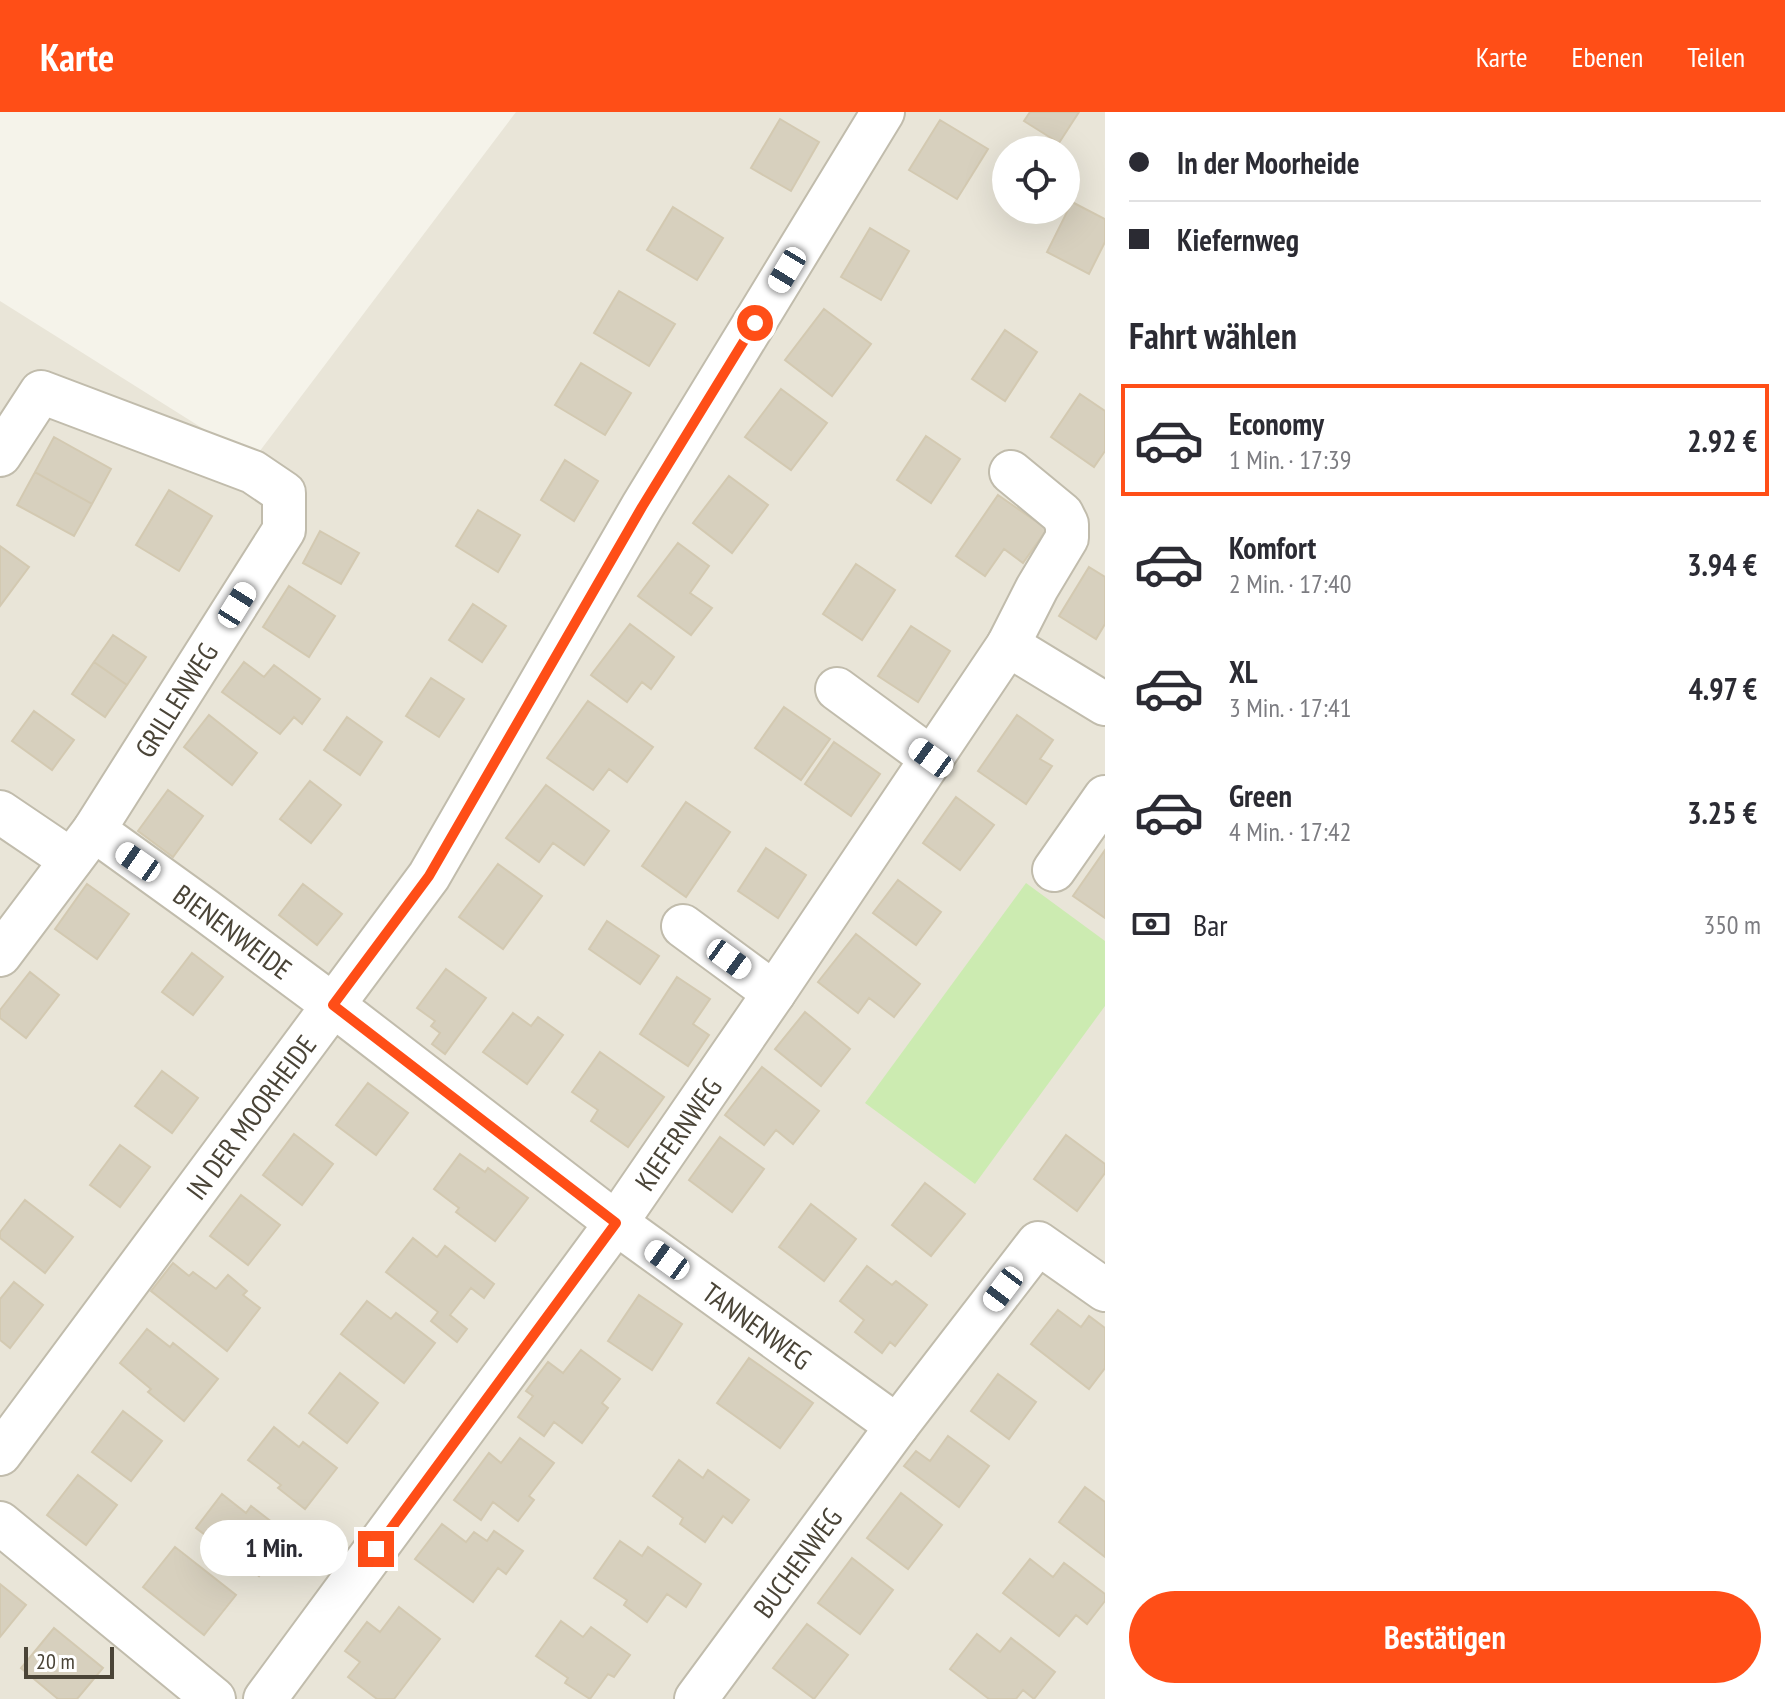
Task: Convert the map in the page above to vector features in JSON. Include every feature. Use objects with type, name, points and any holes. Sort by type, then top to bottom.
[{"type":"street","name":"IN DER MOORHEIDE","points":[[0,1454],[429,876],[642,507],[883,112]]},
{"type":"street","name":"GRILLENWEG","points":[[0,455],[41,392],[253,472],[284,493],[284,530],[82,845],[0,955]]},
{"type":"street","name":"KIEFERNWEG","points":[[265,1699],[616,1223],[1008,645],[1067,538],[1067,524],[1062,514],[1011,472]]},
{"type":"street","points":[[1008,645],[1105,704]]},
{"type":"street","points":[[837,689],[931,758]]},
{"type":"street","points":[[1054,870],[1105,797]]},
{"type":"street","name":"BIENENWEIDE","points":[[0,812],[82,845],[205,910],[333,1005]]},
{"type":"street","points":[[683,926],[774,993]]},
{"type":"street","name":"TANNENWEG","points":[[333,1005],[616,1223],[897,1426]]},
{"type":"street","points":[[897,1426],[1038,1243],[1105,1290]]},
{"type":"street","name":"BUCHENWEG","points":[[696,1699],[897,1426]]},
{"type":"street","points":[[0,1523],[214,1699]]},
{"type":"shaded area","points":[[516,112],[1105,112],[1105,1699],[0,1699],[0,301],[253,460]]},
{"type":"green space","points":[[1026,883],[1105,941],[1105,1006],[975,1184],[865,1103]]},
{"type":"building","points":[[1030,112],[1079,112],[1064,136],[1048,136],[1024,121]]},
{"type":"building","points":[[780,119],[819,142],[791,191],[751,168]]},
{"type":"building","points":[[940,120],[988,149],[957,199],[909,170]]},
{"type":"building","points":[[1080,206],[1105,219],[1105,242],[1089,274],[1047,252],[1061,224],[1080,224]]},
{"type":"building","points":[[673,207],[723,238],[697,280],[647,250]]},
{"type":"building","points":[[870,228],[909,251],[881,300],[841,277]]},
{"type":"building","points":[[619,291],[675,324],[649,366],[594,333]]},
{"type":"building","points":[[824,309],[871,344],[832,396],[785,360]]},
{"type":"building","points":[[1005,330],[1037,352],[1005,401],[972,379]]},
{"type":"building","points":[[581,363],[631,393],[605,435],[555,405]]},
{"type":"building","points":[[781,389],[827,423],[791,470],[745,437]]},
{"type":"building","points":[[1080,394],[1105,411],[1105,451],[1094,467],[1051,437]]},
{"type":"building","points":[[926,436],[960,459],[931,503],[897,480]]},
{"type":"building","points":[[54,437],[111,469],[92,504],[35,472]]},
{"type":"building","points":[[565,460],[598,481],[574,521],[541,500]]},
{"type":"building","points":[[35,472],[92,504],[74,536],[17,505]]},
{"type":"building","points":[[729,476],[768,505],[732,553],[693,523]]},
{"type":"building","points":[[169,490],[212,516],[179,571],[136,545]]},
{"type":"building","points":[[998,495],[1047,529],[1023,563],[1004,549],[985,576],[956,556]]},
{"type":"building","points":[[478,510],[520,535],[498,572],[456,546]]},
{"type":"building","points":[[320,531],[359,553],[341,584],[303,563]]},
{"type":"building","points":[[678,543],[709,566],[690,593],[712,608],[691,635],[638,596]]},
{"type":"building","points":[[0,546],[29,567],[0,606]]},
{"type":"building","points":[[856,564],[895,590],[862,640],[823,614]]},
{"type":"building","points":[[1089,567],[1105,577],[1105,624],[1096,639],[1059,616]]},
{"type":"building","points":[[289,586],[335,616],[309,657],[263,627]]},
{"type":"building","points":[[473,604],[506,626],[482,662],[449,640]]},
{"type":"building","points":[[630,624],[674,657],[651,689],[642,682],[627,702],[591,675]]},
{"type":"building","points":[[911,626],[950,651],[918,702],[878,676]]},
{"type":"building","points":[[113,635],[146,657],[127,685],[94,662]]},
{"type":"building","points":[[94,662],[127,685],[105,717],[72,694]]},
{"type":"building","points":[[244,662],[264,677],[274,665],[320,699],[302,724],[294,717],[280,734],[222,692]]},
{"type":"building","points":[[431,678],[464,699],[439,737],[406,716]]},
{"type":"building","points":[[588,701],[653,747],[627,782],[609,769],[593,790],[547,758]]},
{"type":"building","points":[[784,707],[830,739],[801,780],[755,748]]},
{"type":"building","points":[[34,711],[74,740],[52,770],[12,741]]},
{"type":"building","points":[[209,715],[257,753],[232,785],[184,747]]},
{"type":"building","points":[[1017,715],[1053,740],[1040,759],[1052,766],[1026,804],[978,771]]},
{"type":"building","points":[[347,717],[382,742],[360,775],[324,750]]},
{"type":"building","points":[[834,742],[880,774],[851,816],[805,784]]},
{"type":"building","points":[[310,781],[341,805],[311,843],[280,819]]},
{"type":"building","points":[[546,785],[609,831],[584,865],[553,843],[539,862],[506,838]]},
{"type":"building","points":[[168,790],[203,816],[173,857],[138,831]]},
{"type":"building","points":[[956,797],[994,825],[960,870],[923,843]]},
{"type":"building","points":[[686,802],[730,832],[686,897],[642,866]]},
{"type":"building","points":[[766,848],[806,875],[778,918],[738,891]]},
{"type":"building","points":[[1105,850],[1105,918],[1073,896]]},
{"type":"building","points":[[498,864],[542,896],[503,949],[459,917]]},
{"type":"building","points":[[898,880],[941,912],[916,945],[873,913]]},
{"type":"building","points":[[87,884],[129,914],[97,959],[55,929]]},
{"type":"building","points":[[303,884],[342,914],[317,945],[279,915]]},
{"type":"building","points":[[607,921],[659,956],[640,984],[589,949]]},
{"type":"building","points":[[856,934],[920,984],[894,1017],[869,998],[858,1013],[818,982]]},
{"type":"building","points":[[192,953],[223,977],[193,1015],[162,992]]},
{"type":"building","points":[[446,969],[486,998],[445,1054],[432,1044],[440,1033],[431,1026],[435,1021],[417,1008]]},
{"type":"building","points":[[30,972],[59,995],[26,1038],[0,1018],[0,1010]]},
{"type":"building","points":[[677,977],[710,999],[693,1024],[709,1035],[688,1066],[640,1034]]},
{"type":"building","points":[[805,1012],[850,1049],[821,1086],[775,1049]]},
{"type":"building","points":[[513,1013],[531,1026],[538,1017],[563,1035],[527,1084],[483,1052]]},
{"type":"building","points":[[600,1052],[664,1097],[628,1147],[591,1121],[598,1110],[572,1092]]},
{"type":"building","points":[[762,1067],[819,1111],[793,1144],[776,1130],[764,1145],[725,1115]]},
{"type":"building","points":[[162,1071],[198,1098],[172,1133],[135,1106]]},
{"type":"building","points":[[368,1083],[408,1113],[376,1155],[336,1125]]},
{"type":"building","points":[[294,1134],[333,1164],[302,1205],[263,1175]]},
{"type":"building","points":[[1066,1135],[1105,1164],[1105,1173],[1077,1211],[1034,1179]]},
{"type":"building","points":[[720,1137],[764,1169],[732,1212],[689,1180]]},
{"type":"building","points":[[120,1145],[150,1167],[120,1207],[90,1185]]},
{"type":"building","points":[[460,1154],[485,1172],[488,1168],[528,1198],[495,1241],[456,1212],[459,1208],[434,1189]]},
{"type":"building","points":[[925,1183],[965,1214],[931,1256],[892,1225]]},
{"type":"building","points":[[241,1195],[280,1225],[248,1265],[210,1236]]},
{"type":"building","points":[[25,1200],[73,1237],[45,1273],[0,1238],[0,1232]]},
{"type":"building","points":[[811,1204],[856,1239],[824,1281],[779,1247]]},
{"type":"building","points":[[413,1238],[437,1257],[445,1246],[494,1284],[484,1298],[471,1288],[450,1315],[467,1329],[457,1342],[431,1321],[438,1312],[386,1272]]},
{"type":"building","points":[[173,1263],[189,1276],[193,1272],[216,1289],[228,1275],[247,1291],[243,1295],[260,1308],[227,1351],[151,1291]]},
{"type":"building","points":[[867,1266],[892,1285],[896,1281],[927,1305],[895,1346],[890,1342],[882,1353],[855,1332],[864,1320],[840,1301]]},
{"type":"building","points":[[14,1282],[43,1305],[10,1348],[0,1340],[0,1299]]},
{"type":"building","points":[[639,1295],[682,1324],[652,1370],[608,1341]]},
{"type":"building","points":[[367,1301],[391,1319],[396,1313],[435,1343],[404,1383],[341,1334]]},
{"type":"building","points":[[1058,1310],[1081,1327],[1089,1316],[1105,1328],[1105,1368],[1089,1389],[1031,1344]]},
{"type":"building","points":[[147,1329],[170,1347],[173,1343],[218,1379],[184,1421],[148,1392],[151,1389],[120,1363]]},
{"type":"building","points":[[581,1350],[620,1379],[602,1403],[608,1408],[582,1443],[554,1422],[544,1436],[518,1417],[533,1396],[526,1391],[548,1362],[563,1373]]},
{"type":"building","points":[[749,1358],[813,1403],[780,1448],[717,1403]]},
{"type":"building","points":[[340,1373],[378,1403],[347,1443],[309,1413]]},
{"type":"building","points":[[998,1374],[1036,1402],[1009,1439],[971,1411]]},
{"type":"building","points":[[123,1411],[162,1441],[131,1481],[92,1452]]},
{"type":"building","points":[[274,1427],[299,1447],[303,1442],[337,1468],[305,1509],[278,1488],[281,1485],[248,1460]]},
{"type":"building","points":[[948,1436],[989,1466],[959,1507],[904,1466],[916,1451],[930,1461]]},
{"type":"building","points":[[520,1438],[554,1463],[529,1496],[534,1500],[518,1521],[493,1502],[481,1520],[454,1500],[489,1453],[501,1463]]},
{"type":"building","points":[[679,1460],[703,1478],[708,1470],[749,1500],[732,1523],[723,1516],[705,1542],[680,1524],[683,1518],[653,1496]]},
{"type":"building","points":[[78,1475],[117,1505],[86,1545],[47,1515]]},
{"type":"building","points":[[1085,1487],[1105,1502],[1105,1557],[1059,1522]]},
{"type":"building","points":[[901,1493],[942,1525],[908,1569],[867,1538]]},
{"type":"building","points":[[222,1494],[246,1513],[251,1506],[290,1536],[259,1576],[196,1528]]},
{"type":"building","points":[[442,1524],[466,1542],[474,1532],[487,1541],[494,1531],[523,1551],[506,1574],[498,1568],[473,1602],[415,1559]]},
{"type":"building","points":[[620,1541],[642,1556],[648,1547],[701,1584],[686,1607],[667,1594],[647,1622],[624,1605],[627,1600],[594,1578]]},
{"type":"building","points":[[175,1547],[236,1595],[204,1635],[143,1587]]},
{"type":"building","points":[[852,1558],[893,1590],[860,1634],[818,1603]]},
{"type":"building","points":[[1030,1559],[1053,1577],[1064,1563],[1105,1594],[1105,1601],[1087,1624],[1076,1615],[1059,1636],[1003,1593]]},
{"type":"building","points":[[0,1584],[26,1605],[0,1637]]},
{"type":"building","points":[[399,1607],[440,1639],[394,1699],[377,1699],[348,1677],[360,1662],[345,1651],[367,1622],[380,1632]]},
{"type":"building","points":[[561,1621],[583,1637],[591,1627],[630,1655],[614,1677],[608,1674],[590,1699],[565,1683],[568,1678],[536,1656]]},
{"type":"building","points":[[807,1624],[848,1655],[814,1699],[773,1668]]},
{"type":"building","points":[[54,1628],[103,1668],[77,1699],[58,1699],[21,1668]]},
{"type":"building","points":[[977,1634],[1000,1652],[1011,1638],[1055,1672],[1034,1699],[1023,1690],[1016,1699],[989,1699],[950,1669]]},
{"type":"route","points":[[376,1549],[616,1223],[333,1005],[429,876],[642,507],[755,323]]}]
